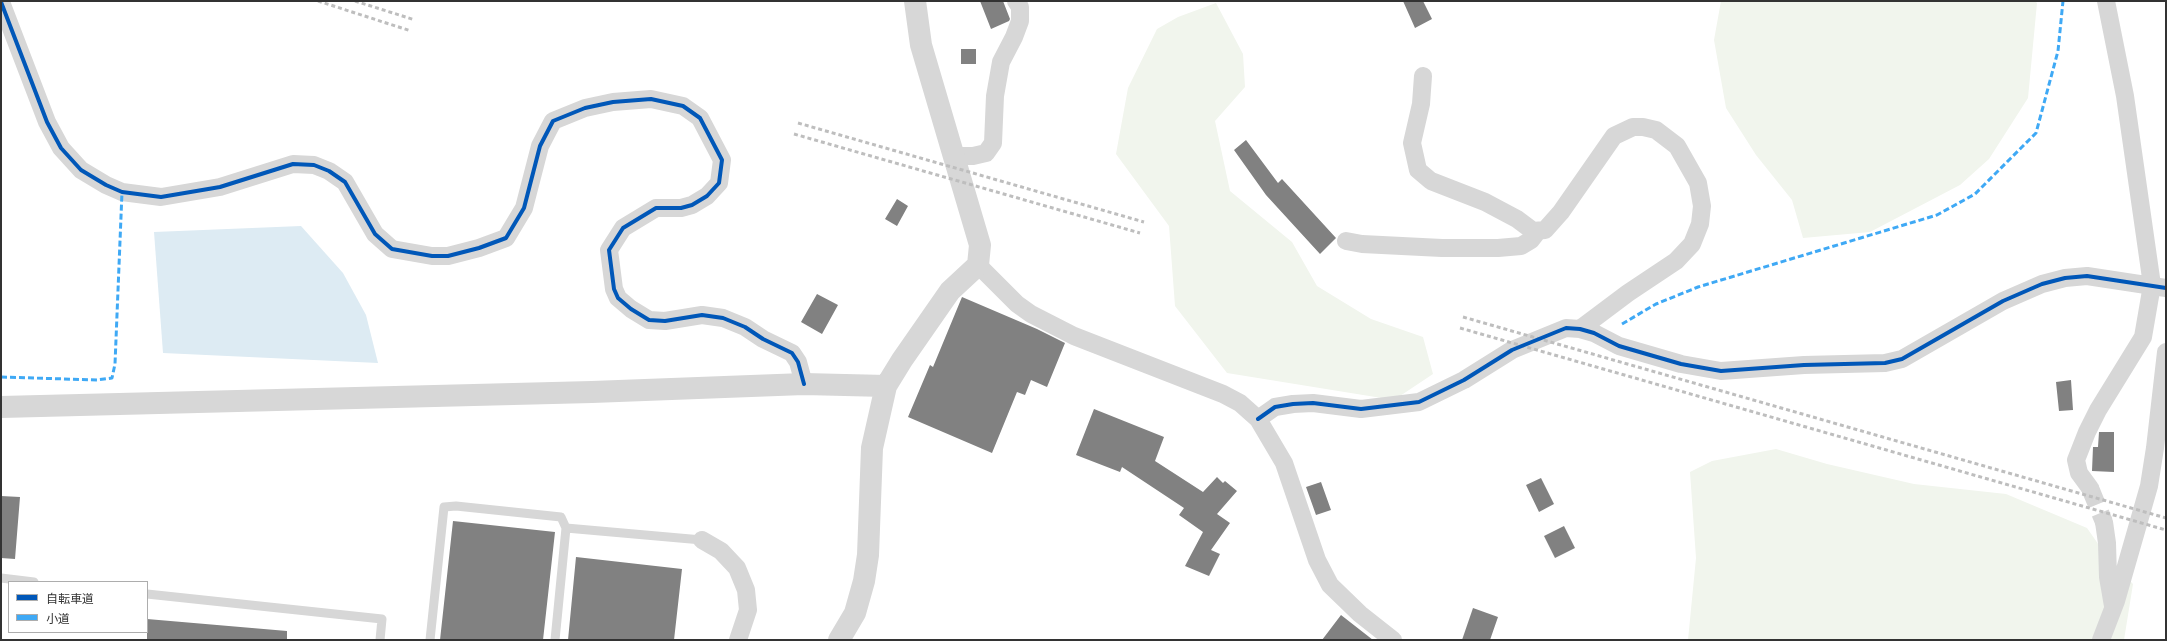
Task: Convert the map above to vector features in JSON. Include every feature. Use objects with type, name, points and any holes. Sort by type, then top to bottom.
[{"type":"street","points":[[839,640],[855,613],[864,581],[868,555],[872,448],[886,386],[902,360],[950,291],[978,265],[980,245],[921,45],[915,1]]},
{"type":"street","points":[[954,156],[973,156],[986,153],[993,143],[995,96],[1000,68],[1020,21],[1020,7],[1016,1]]},
{"type":"street","points":[[2090,488],[2079,473],[2076,460],[2087,432],[2098,410],[2144,337],[2159,287],[2125,96],[2106,1]]},
{"type":"street","points":[[1,2],[47,122],[61,148],[81,170],[106,185],[122,192],[161,197],[220,187],[293,164],[314,165],[329,171],[345,182],[375,234],[392,249],[432,256],[448,256],[479,248],[506,238],[524,208],[540,146],[553,121],[585,108],[613,102],[651,99],[683,106],[700,118],[722,160],[719,183],[707,196],[692,205],[681,208],[656,208],[624,228],[609,250],[614,289],[618,298],[631,309],[649,320],[665,321],[702,315],[723,318],[745,327],[763,339],[792,353],[798,362],[804,384]]},
{"type":"street","points":[[1423,76],[1422,104],[1412,143],[1418,170],[1431,182],[1485,202],[1517,219],[1533,231],[1545,230],[1561,212],[1614,136],[1633,127],[1656,130],[1670,139],[1677,146],[1698,183],[1702,206],[1700,224],[1692,244],[1676,261],[1628,293],[1580,329]]},
{"type":"street","points":[[1346,241],[1384,245],[1498,248],[1521,246],[1531,240],[1538,231]]},
{"type":"street","points":[[978,265],[1017,304],[1031,314],[1074,336],[1223,394],[1240,403],[1258,419],[1284,463],[1317,560],[1330,585],[1360,614],[1393,640]]},
{"type":"street","points":[[1258,419],[1275,407],[1293,404],[1314,403],[1361,409],[1419,402],[1464,380],[1512,350],[1566,328],[1580,329],[1634,351],[1681,364],[1721,371],[1804,365],[1885,363],[1902,359],[2003,301],[2042,284],[2065,278],[2087,276],[2159,287]]},
{"type":"street","points":[[2101,640],[2113,608],[2149,486],[2166,352]]},
{"type":"street","points":[[1,407],[592,392],[804,384],[886,386]]},
{"type":"street","points":[[2104,522],[2107,543],[2108,577],[2113,608]]},
{"type":"street","points":[[702,540],[721,551],[737,568],[746,590],[748,610],[738,640]]},
{"type":"lane","points":[[430,640],[444,506],[561,517],[566,528],[555,640]]},
{"type":"lane","points":[[566,528],[702,540]]},
{"type":"lane","points":[[1,578],[26,581]]},
{"type":"lane","points":[[148,594],[382,619],[380,640]]},
{"type":"shaded area","points":[[1721,1],[2035,1],[2037,3],[2028,98],[1989,159],[1960,185],[1870,232],[1803,238],[1792,200],[1756,155],[1726,108],[1714,40]]},
{"type":"shaded area","points":[[1216,3],[1243,54],[1245,87],[1215,121],[1230,191],[1292,242],[1317,286],[1371,319],[1423,337],[1433,374],[1394,400],[1227,373],[1175,306],[1169,226],[1116,154],[1128,88],[1157,29],[1178,17]]},
{"type":"shaded area","points":[[301,226],[343,273],[366,315],[378,363],[163,353],[154,232]]},
{"type":"shaded area","points":[[1776,449],[1827,464],[1914,484],[2006,494],[2087,528],[2108,558],[2133,584],[2124,640],[1688,640],[1696,558],[1690,472],[1712,461]]},
{"type":"building","points":[[980,1],[1003,1],[1010,19],[1009,21],[991,29]]},
{"type":"building","points":[[1403,1],[1423,1],[1432,19],[1415,28]]},
{"type":"building","points":[[961,49],[976,49],[976,64],[961,64]]},
{"type":"building","points":[[1246,140],[1278,183],[1282,179],[1336,238],[1320,254],[1266,195],[1234,150]]},
{"type":"building","points":[[897,199],[908,206],[897,226],[885,219]]},
{"type":"building","points":[[817,294],[838,305],[822,334],[801,322]]},
{"type":"building","points":[[962,297],[1037,329],[1065,343],[1047,387],[1031,380],[1025,395],[1017,392],[992,453],[908,417],[930,365],[933,367]]},
{"type":"building","points":[[2071,380],[2073,410],[2059,411],[2056,382]]},
{"type":"building","points":[[1094,409],[1164,437],[1155,461],[1203,492],[1217,477],[1223,483],[1225,481],[1237,491],[1217,514],[1230,523],[1211,550],[1220,554],[1209,576],[1185,566],[1203,532],[1179,515],[1184,508],[1122,467],[1120,472],[1076,455]]},
{"type":"building","points":[[2099,432],[2114,432],[2114,472],[2092,471],[2093,447],[2098,447]]},
{"type":"building","points":[[1541,478],[1554,504],[1539,512],[1526,485]]},
{"type":"building","points":[[1321,482],[1331,510],[1316,515],[1306,487]]},
{"type":"building","points":[[1,496],[20,497],[15,559],[1,558]]},
{"type":"building","points":[[453,521],[555,532],[543,640],[440,640]]},
{"type":"building","points":[[1564,526],[1575,548],[1555,558],[1544,536]]},
{"type":"building","points":[[576,557],[682,569],[674,640],[568,640]]},
{"type":"building","points":[[1473,608],[1498,617],[1490,640],[1462,640]]},
{"type":"building","points":[[1341,615],[1373,640],[1322,640]]},
{"type":"building","points":[[148,619],[287,631],[287,640],[147,640]]},
{"type":"tunnel","points":[[2090,488],[2104,522]]},
{"type":"railway","points":[[318,1],[411,31]]},
{"type":"railway","points":[[355,1],[415,20]]},
{"type":"railway","points":[[798,123],[1144,222]]},
{"type":"railway","points":[[794,134],[1140,233]]},
{"type":"railway","points":[[1463,317],[2166,518]]},
{"type":"railway","points":[[1460,328],[2166,530]]},
{"type":"marked path","points":[[1622,324],[1656,304],[1698,287],[1937,215],[1975,194],[2036,133],[2058,51],[2063,1]]},
{"type":"marked path","points":[[1,377],[97,380],[112,378],[115,364],[122,192]]},
{"type":"cycle path","points":[[1,2],[47,122],[61,148],[81,170],[106,185],[122,192],[161,197],[220,187],[293,164],[314,165],[329,171],[345,182],[375,234],[392,249],[432,256],[448,256],[479,248],[506,238],[524,208],[540,146],[553,121],[585,108],[613,102],[651,99],[683,106],[700,118],[722,160],[719,183],[707,196],[692,205],[681,208],[656,208],[623,228],[609,250],[614,289],[618,298],[631,309],[649,320],[665,321],[702,315],[723,318],[745,327],[763,339],[792,353],[798,362],[804,384]]},
{"type":"cycle path","points":[[1258,419],[1275,407],[1293,404],[1313,403],[1361,409],[1419,402],[1464,380],[1512,350],[1566,328],[1580,329],[1594,333],[1619,346],[1681,364],[1721,371],[1804,365],[1885,363],[1902,359],[2003,301],[2042,284],[2065,278],[2087,276],[2166,288]]}]
